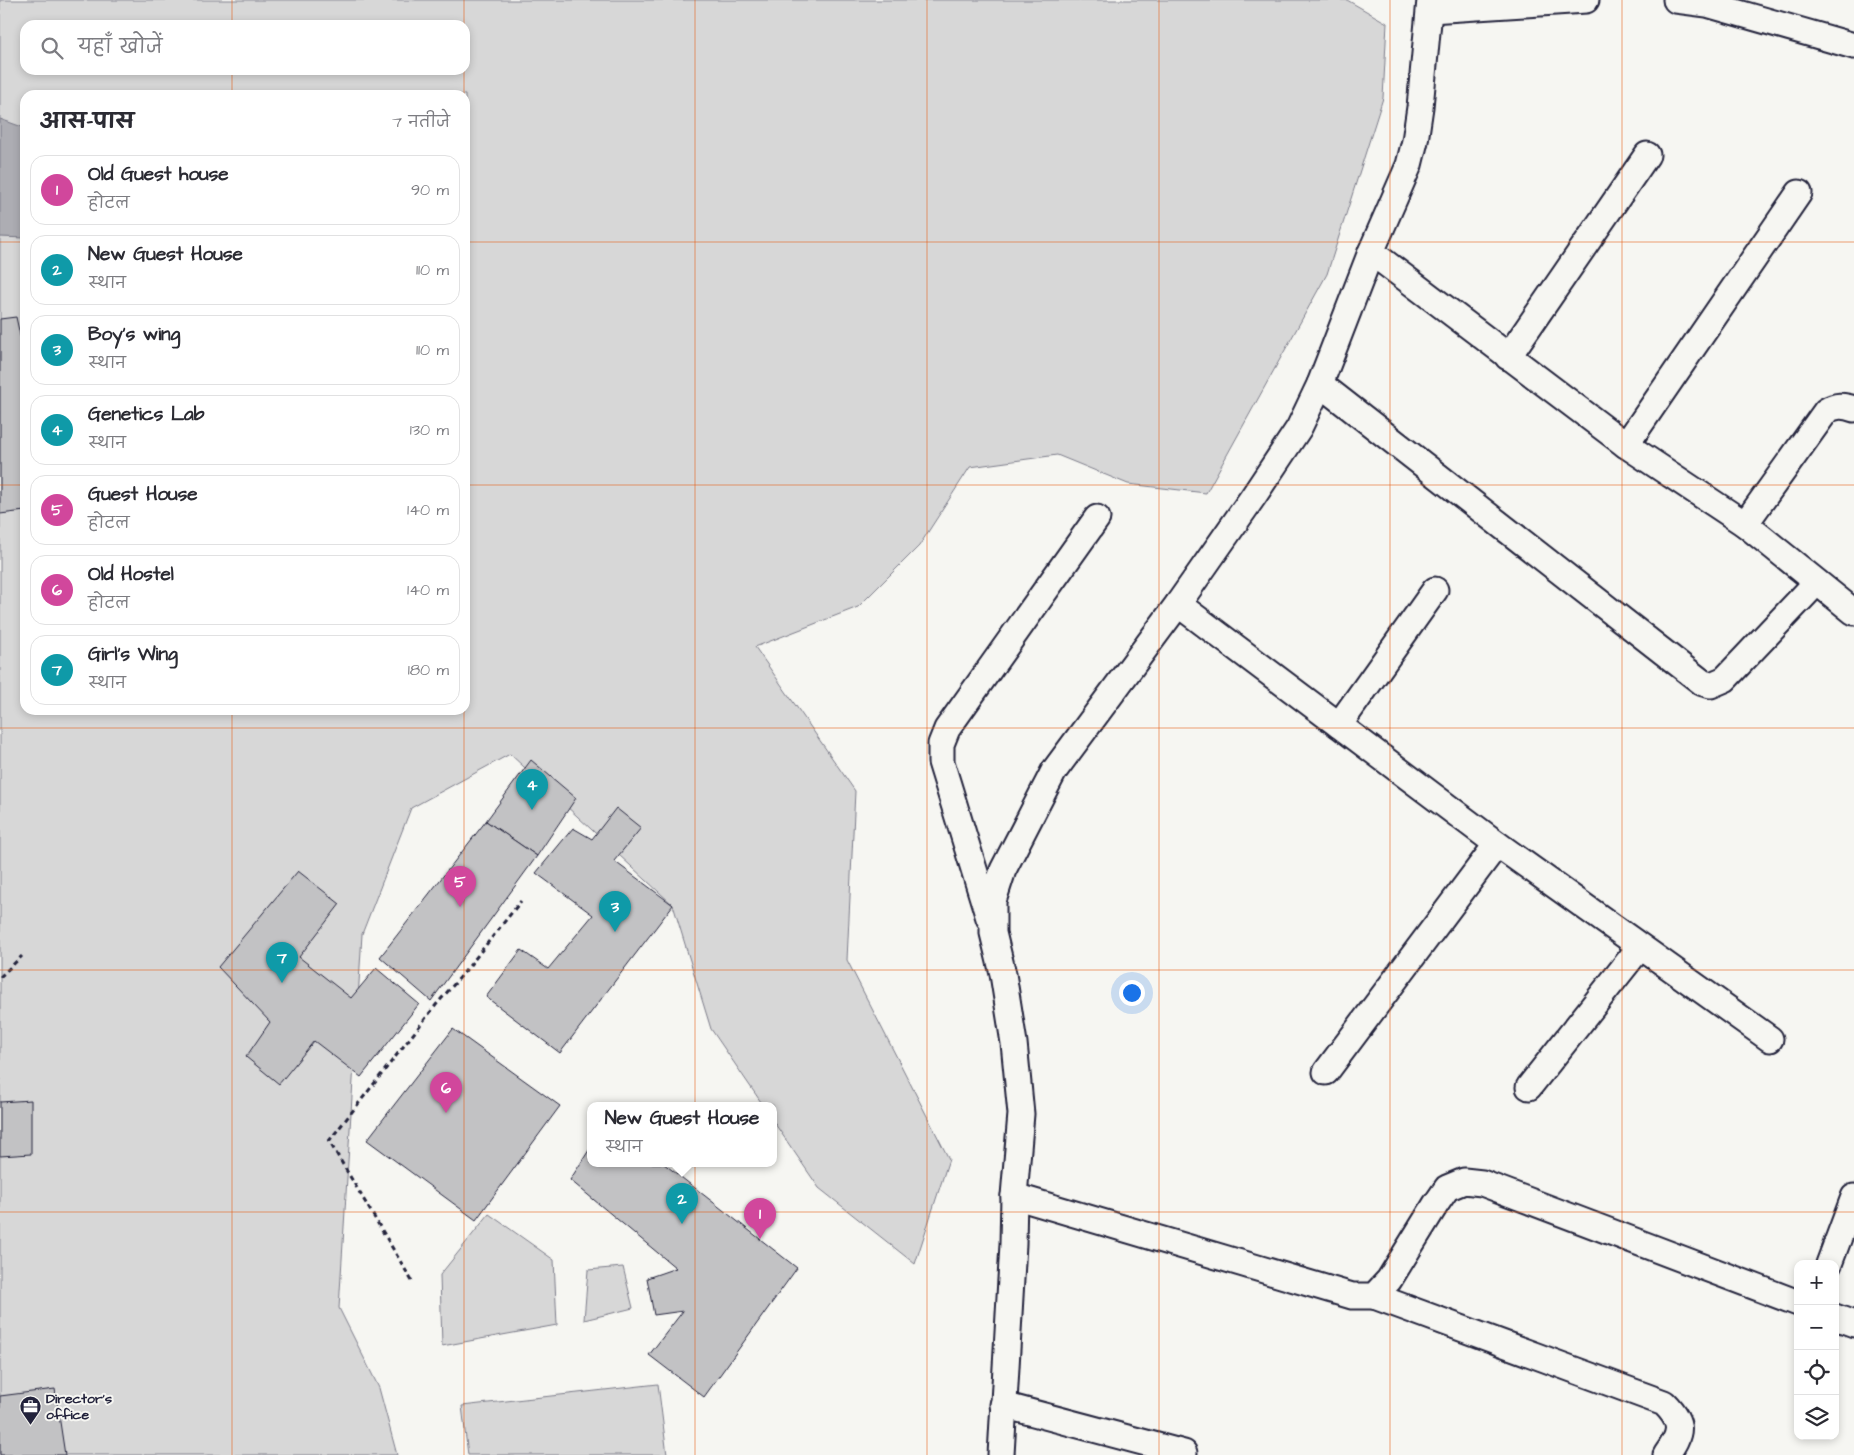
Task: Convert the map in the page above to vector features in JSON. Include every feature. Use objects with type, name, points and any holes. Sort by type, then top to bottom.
[{"type":"street","points":[[993,932],[993,901],[1004,870],[1054,771],[1178,604],[1253,497],[1299,428],[1320,384],[1408,165],[1415,140],[1430,5],[1586,0]]},
{"type":"street","points":[[1676,0],[1707,4],[1854,46]]},
{"type":"street","points":[[1508,357],[1647,155]]},
{"type":"street","points":[[1626,445],[1799,193]]},
{"type":"street","points":[[1372,252],[1626,445],[1745,524],[1854,612]]},
{"type":"street","points":[[1320,384],[1703,683],[1711,685],[1725,679],[1816,583]]},
{"type":"street","points":[[1745,524],[1826,412],[1834,406],[1843,405],[1854,409]]},
{"type":"street","points":[[1001,1455],[1014,1196],[1021,1114],[1019,1081],[1003,974],[993,932],[941,762],[941,744],[947,729],[1097,518]]},
{"type":"street","points":[[1339,725],[1435,590]]},
{"type":"street","points":[[1178,604],[1497,844],[1770,1039]]},
{"type":"street","points":[[1326,1072],[1497,844]]},
{"type":"street","points":[[1529,1087],[1640,947]]},
{"type":"street","points":[[1374,1296],[1389,1280],[1447,1188],[1464,1181],[1482,1183],[1794,1301]]},
{"type":"street","points":[[1014,1196],[1352,1296],[1374,1296],[1664,1403],[1674,1414],[1680,1429],[1676,1443],[1666,1455]]},
{"type":"street","points":[[1830,1260],[1854,1197]]},
{"type":"street","points":[[1839,1318],[1854,1324]]},
{"type":"street","points":[[1003,1405],[1186,1455]]},
{"type":"path","points":[[412,1281],[328,1141],[521,901]]},
{"type":"path","points":[[0,978],[22,956]]},
{"type":"shaded area","points":[[0,0],[1347,0],[1387,23],[1383,98],[1327,274],[1206,493],[1128,484],[1057,455],[970,467],[919,546],[858,607],[755,647],[855,791],[847,960],[949,1159],[915,1264],[819,1188],[777,1127],[777,1102],[761,1102],[711,1029],[673,905],[510,754],[411,808],[362,934],[339,1308],[379,1388],[397,1455],[0,1455]]},
{"type":"shaded area","points":[[0,119],[20,126],[20,238],[0,237]]},
{"type":"shaded area","points":[[489,1214],[554,1260],[557,1325],[442,1346],[440,1275]]},
{"type":"shaded area","points":[[623,1267],[633,1308],[584,1320],[588,1270]]},
{"type":"shaded area","points":[[658,1384],[667,1455],[468,1455],[462,1406]]},
{"type":"building","points":[[16,317],[20,335],[20,512],[0,514],[0,319]]},
{"type":"building","points":[[531,760],[576,798],[537,856],[486,821]]},
{"type":"building","points":[[616,808],[641,828],[614,861],[673,905],[560,1053],[486,997],[521,950],[548,969],[593,915],[536,873],[573,828],[592,839]]},
{"type":"building","points":[[486,821],[537,856],[431,1001],[380,957]]},
{"type":"building","points":[[298,871],[340,904],[299,957],[351,998],[376,968],[419,1004],[361,1077],[314,1041],[279,1084],[246,1057],[270,1022],[218,967]]},
{"type":"building","points":[[453,1029],[560,1106],[476,1220],[367,1140]]},
{"type":"building","points":[[31,1100],[31,1154],[0,1156],[0,1102]]},
{"type":"building","points":[[587,1153],[587,1167],[668,1167],[797,1268],[704,1397],[649,1355],[683,1311],[654,1315],[647,1278],[676,1268],[570,1180]]},
{"type":"building","name":"Director's office","points":[[55,1389],[65,1455],[0,1455],[0,1396]]},
{"type":"place","name":"Genetics Lab","points":[[532,810]]},
{"type":"place","name":"Guest House","points":[[460,907]]},
{"type":"place","name":"Boy's wing","points":[[615,932]]},
{"type":"place","name":"Girl's Wing","points":[[282,983]]},
{"type":"place","name":"Old Hostel","points":[[446,1113]]},
{"type":"place","name":"New Guest House","points":[[682,1224]]},
{"type":"place","name":"Old Guest house","points":[[760,1239]]},
{"type":"place","name":"Director's office","points":[[30,1426]]}]
